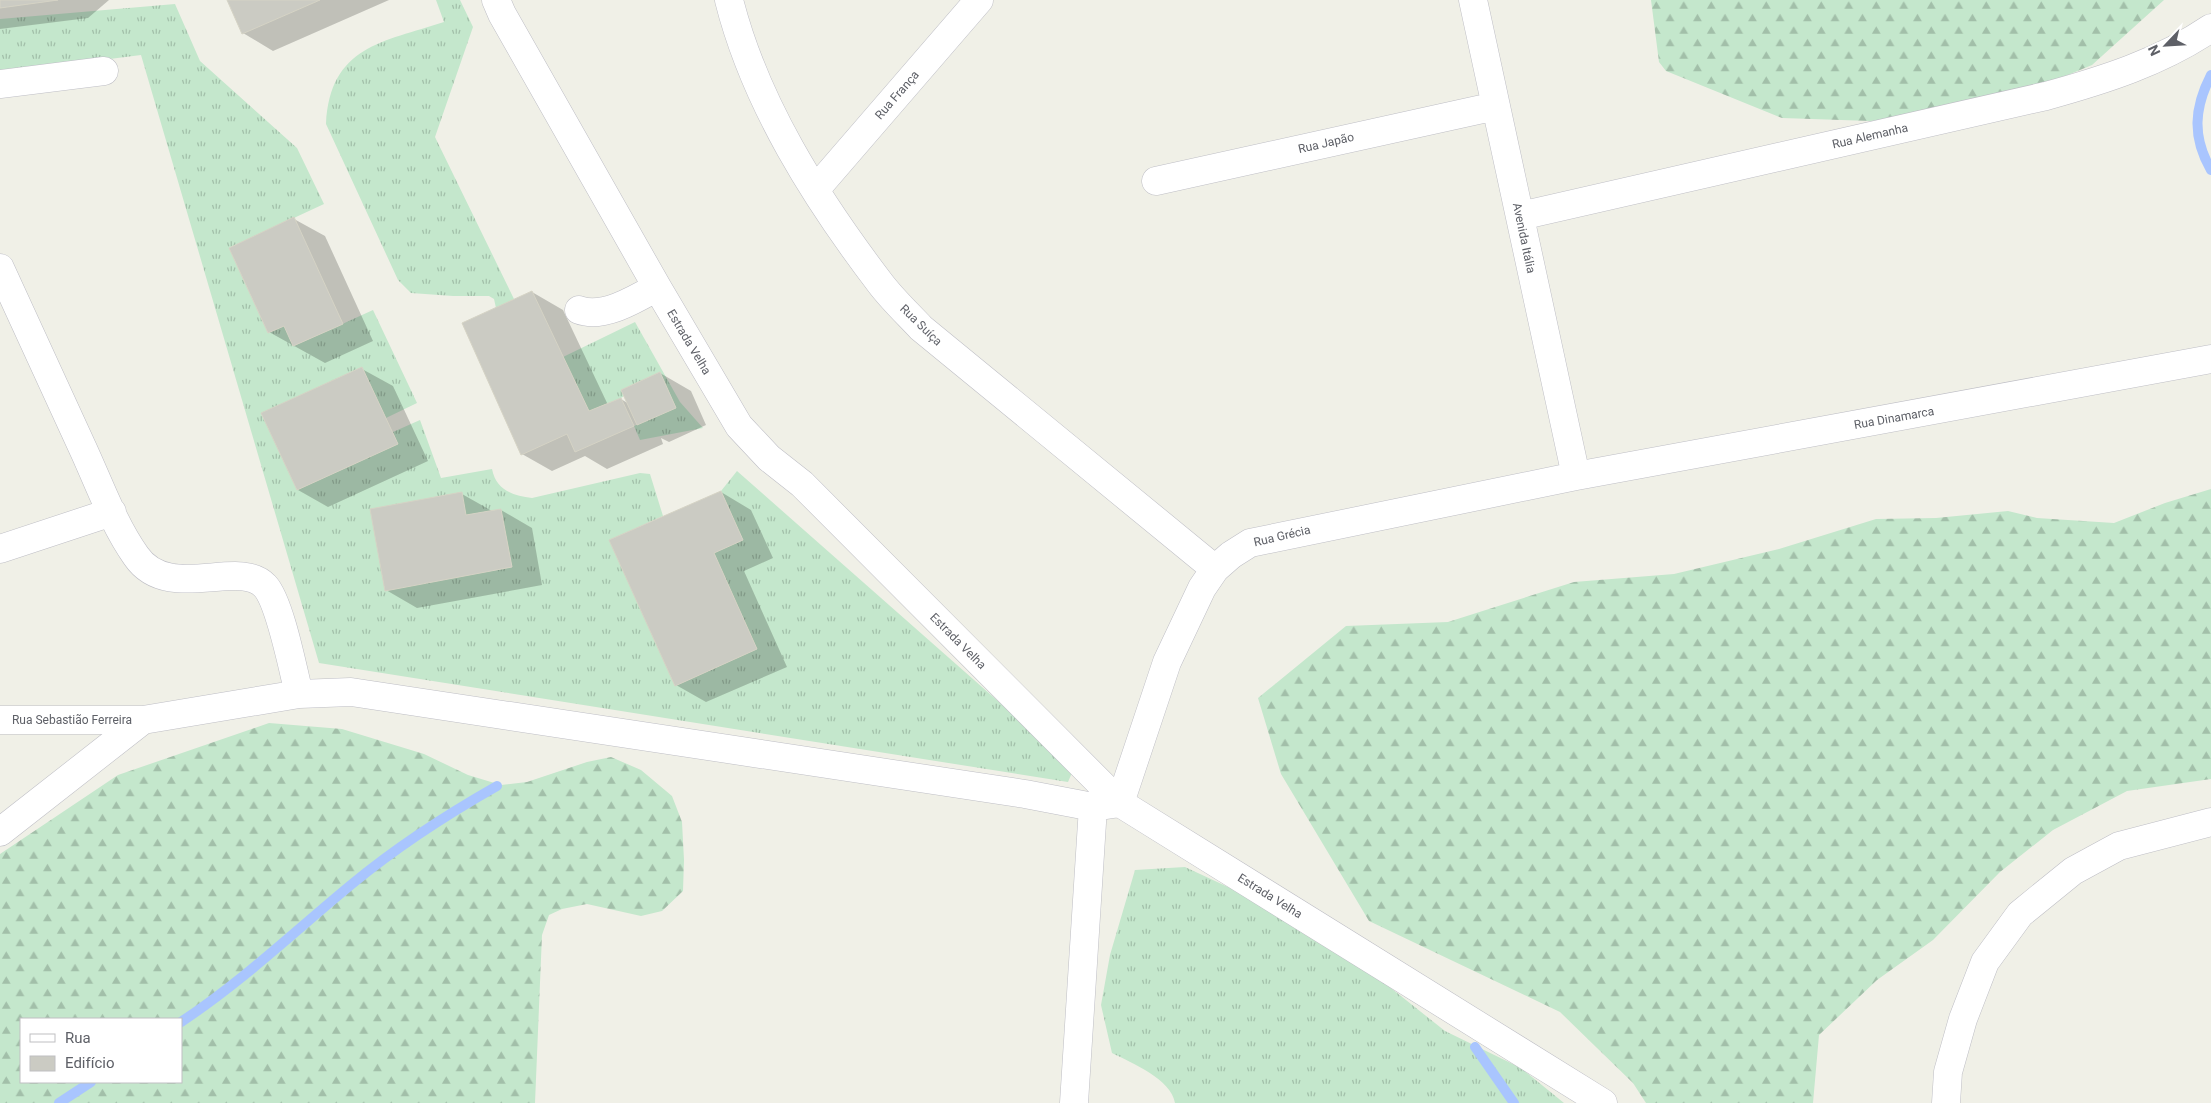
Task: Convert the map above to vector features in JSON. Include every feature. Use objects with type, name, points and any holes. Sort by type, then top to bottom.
[{"type":"street","name":"Estrada Velha","points":[[496,0],[502,14],[657,287],[739,426],[769,458],[802,484],[1120,803],[1603,1103]]},
{"type":"street","name":"Rua Suíça","points":[[729,0],[738,32],[777,125],[815,190],[881,284],[920,328],[1216,569]]},
{"type":"street","name":"Rua França","points":[[815,190],[979,0]]},
{"type":"street","name":"Avenida Itália","points":[[1473,0],[1576,476]]},
{"type":"street","name":"Rua Alemanha","points":[[1520,216],[2055,94],[2147,64],[2191,42],[2211,28]]},
{"type":"street","points":[[0,84],[104,71]]},
{"type":"street","name":"Rua Japão","points":[[1156,181],[1496,106]]},
{"type":"street","points":[[0,268],[112,512],[136,556],[145,567],[157,575],[173,578],[254,578],[265,586],[274,600],[299,694]]},
{"type":"street","points":[[579,310],[588,312],[626,305],[657,287]]},
{"type":"street","name":"Rua Dinamarca","points":[[1576,476],[2211,359]]},
{"type":"street","name":"Rua Grécia","points":[[1120,803],[1167,662],[1202,588],[1216,569],[1231,554],[1250,543],[1269,538],[1576,476]]},
{"type":"street","points":[[0,549],[112,512]]},
{"type":"street","name":"Rua Sebastião Ferreira","points":[[0,720],[143,720],[299,694],[351,692],[1025,794],[1093,808]]},
{"type":"street","points":[[0,832],[143,720]]},
{"type":"street","points":[[1074,1103],[1093,808],[1120,803]]},
{"type":"street","points":[[1946,1103],[1948,1072],[1960,1028],[1985,962],[2020,914],[2073,871],[2119,846],[2211,822]]},
{"type":"green space","points":[[436,0],[460,0],[473,27],[435,137],[514,299],[496,308],[494,299],[489,296],[411,293],[398,280],[326,124],[330,98],[338,78],[349,63],[364,51],[381,42],[444,22]]},
{"type":"green space","points":[[1651,0],[2164,0],[2092,65],[1990,107],[1871,121],[1782,118],[1666,71],[1659,62]]},
{"type":"green space","points":[[175,4],[200,61],[297,148],[324,204],[229,248],[268,333],[284,326],[294,346],[373,310],[417,403],[386,418],[362,367],[262,414],[297,490],[398,444],[393,432],[420,420],[441,478],[492,469],[497,482],[506,491],[518,496],[532,498],[640,473],[650,474],[663,516],[610,540],[675,686],[757,649],[714,553],[743,540],[721,491],[737,471],[1074,768],[1068,782],[319,663],[141,55],[0,73],[0,19]],"holes":[[[371,509],[466,515],[501,509],[512,567],[385,590]]]},
{"type":"green space","points":[[635,322],[680,402],[703,428],[640,440],[634,426],[676,407],[660,372],[621,390],[624,396],[621,398],[589,411],[563,357]]},
{"type":"green space","points":[[2211,489],[2211,779],[2127,791],[2053,830],[2000,872],[1933,940],[1877,980],[1819,1035],[1813,1103],[1646,1103],[1633,1083],[1560,1012],[1369,921],[1281,774],[1258,698],[1346,626],[1448,622],[1574,582],[1674,574],[1779,549],[1876,519],[1936,518],[2008,511],[2037,518],[2114,523],[2165,503]]},
{"type":"green space","points":[[269,723],[342,729],[424,754],[468,775],[501,785],[527,782],[587,762],[611,757],[641,770],[672,796],[682,822],[684,860],[683,891],[662,911],[641,916],[587,904],[562,909],[549,915],[542,935],[535,1103],[0,1103],[0,854],[118,775]]},
{"type":"green space","points":[[1185,867],[1314,927],[1445,1031],[1521,1068],[1564,1103],[1175,1103],[1172,1094],[1159,1079],[1112,1053],[1101,1005],[1110,955],[1135,870]]},
{"type":"building","points":[[0,0],[58,0],[0,8]]},
{"type":"building","points":[[227,0],[320,0],[242,34]]},
{"type":"building","points":[[294,217],[343,324],[293,346],[284,326],[268,333],[229,248]]},
{"type":"building","points":[[532,291],[589,411],[621,398],[634,426],[575,452],[567,434],[521,455],[462,323]]},
{"type":"building","points":[[362,367],[398,444],[297,490],[261,413]]},
{"type":"building","points":[[660,372],[676,408],[637,425],[621,390]]},
{"type":"building","points":[[721,491],[743,540],[714,553],[757,649],[675,686],[609,540]]},
{"type":"building","points":[[462,492],[466,515],[501,509],[512,567],[385,591],[370,509]]},
{"type":"waterway","points":[[2211,75],[2201,99],[2198,122],[2201,146],[2211,170]]},
{"type":"waterway","points":[[182,1021],[226,990],[387,857],[459,808],[497,786]]},
{"type":"waterway","points":[[1475,1047],[1514,1103]]},
{"type":"waterway","points":[[59,1103],[89,1083]]}]
